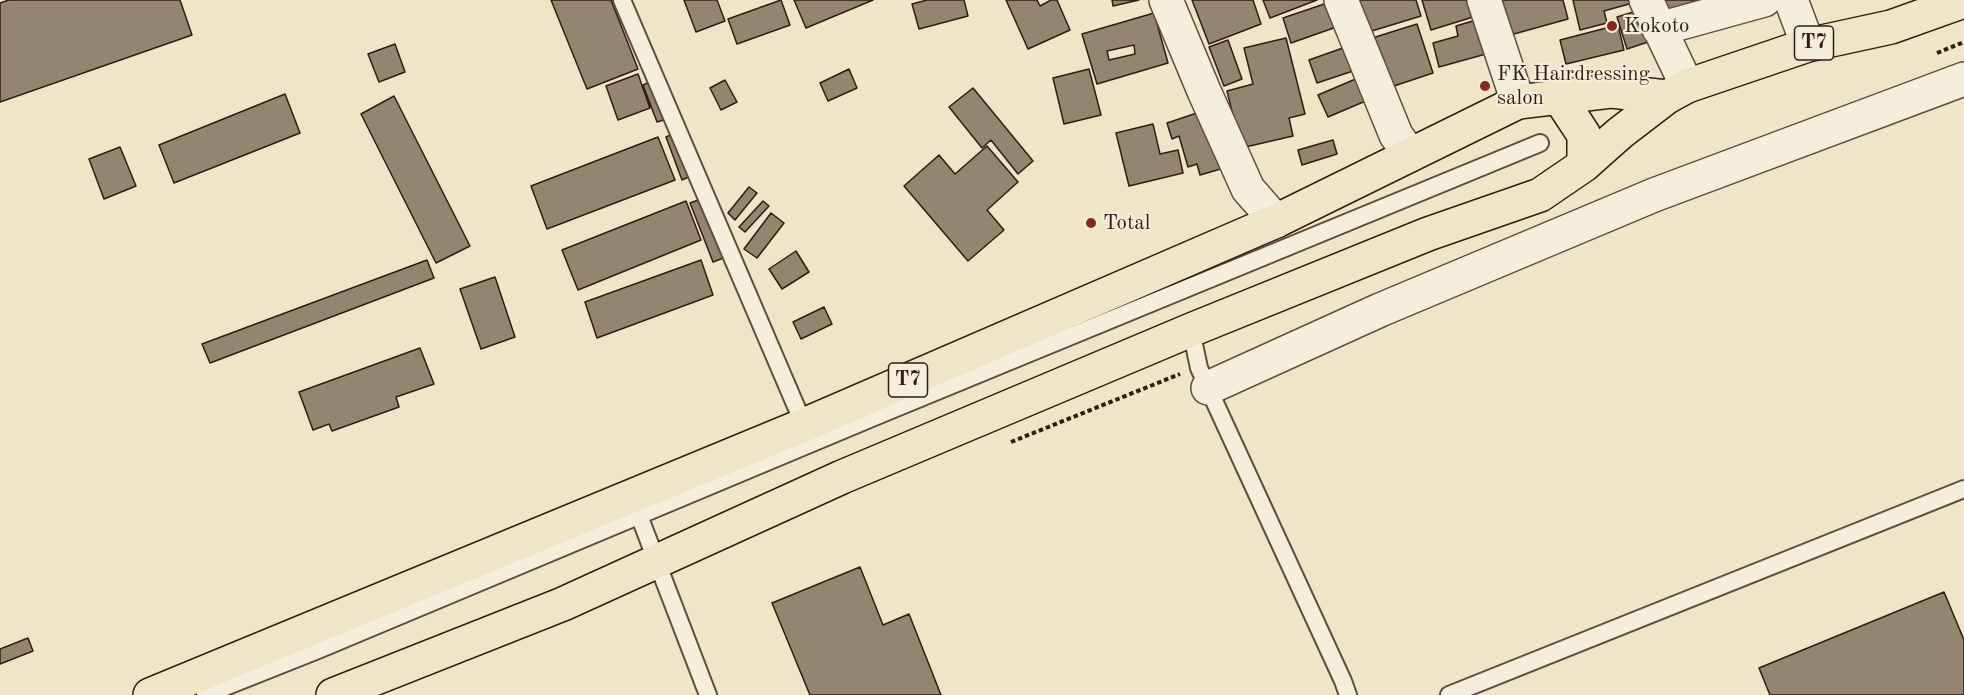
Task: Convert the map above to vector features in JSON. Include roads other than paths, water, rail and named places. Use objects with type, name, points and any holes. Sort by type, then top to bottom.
[{"type":"highway","name":"T7","points":[[333,695],[563,603],[842,477],[1191,330],[1428,234],[1540,195],[1584,165],[1620,134],[1677,92],[1808,45],[1891,27],[1964,1]]},
{"type":"highway","name":"T7","points":[[150,695],[407,590],[635,506],[804,425],[1276,220],[1518,102],[1611,91],[1677,92]]},
{"type":"highway","points":[[1559,97],[1584,135],[1584,165]]},
{"type":"street","points":[[1166,0],[1248,189],[1276,220]]},
{"type":"street","points":[[1341,0],[1396,135],[1410,155]]},
{"type":"street","points":[[1484,0],[1518,102]]},
{"type":"street","points":[[1646,0],[1659,29],[1677,92]]},
{"type":"street","points":[[1659,29],[1764,0]]},
{"type":"street","points":[[1791,0],[1808,45]]},
{"type":"street","points":[[1208,388],[1380,310],[1654,195],[1964,80]]},
{"type":"lane","points":[[622,0],[804,425]]},
{"type":"lane","points":[[205,695],[318,650],[635,506],[890,410],[1540,143]]},
{"type":"lane","points":[[1191,330],[1199,368],[1348,695]]},
{"type":"lane","points":[[1449,695],[1964,489]]},
{"type":"lane","points":[[635,506],[708,695]]},
{"type":"place","name":"Kokoto","points":[[1612,26]]},
{"type":"place","name":"FK Hairdressing salon","points":[[1485,86]]},
{"type":"place","name":"Total","points":[[1091,223]]}]
